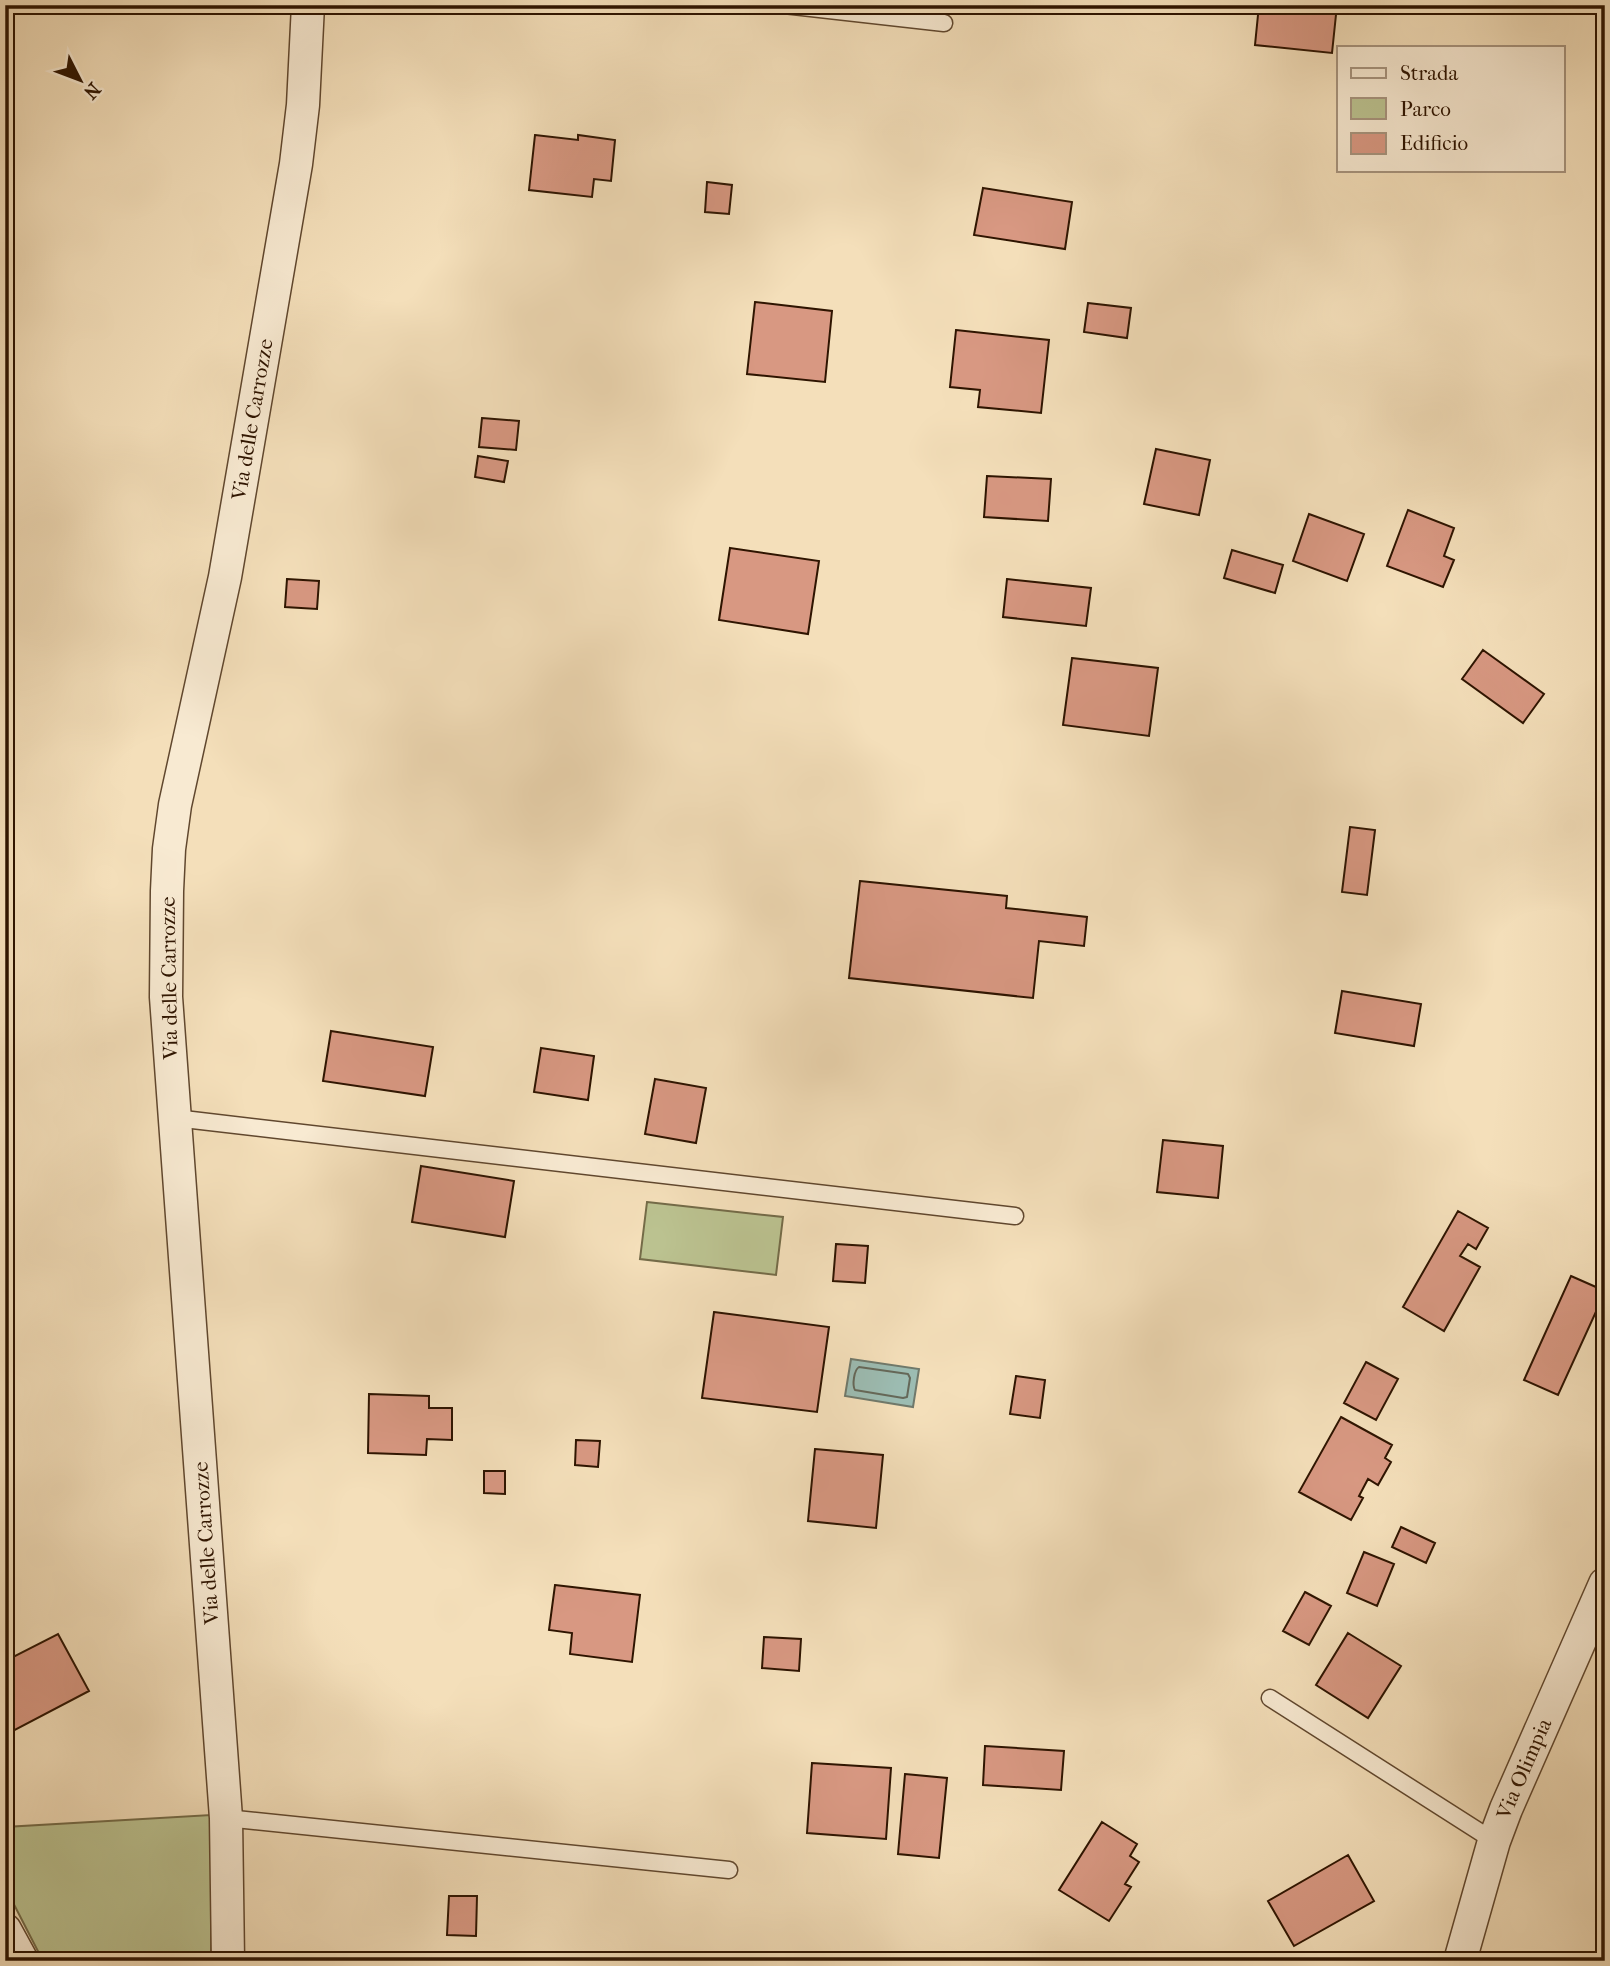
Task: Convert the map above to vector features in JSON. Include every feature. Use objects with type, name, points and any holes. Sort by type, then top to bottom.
[{"type":"street","name":"Via delle Carrozze","points":[[228,1961],[226,1818],[166,997],[167,891],[169,849],[184,760],[211,646],[236,517],[291,194],[303,105],[307,5]]},
{"type":"street","name":"Via Olimpia","points":[[1460,1961],[1494,1841],[1512,1791],[1605,1584]]},
{"type":"street","points":[[5,1930],[22,1961]]},
{"type":"lane","points":[[784,5],[944,23]]},
{"type":"lane","points":[[175,1118],[1015,1216]]},
{"type":"lane","points":[[1270,1698],[1494,1841]]},
{"type":"lane","points":[[226,1818],[729,1870]]},
{"type":"green space","points":[[647,1202],[783,1217],[776,1275],[640,1259]]},
{"type":"green space","points":[[211,1815],[211,1961],[43,1961],[5,1887],[5,1827]]},
{"type":"water","points":[[851,1359],[919,1369],[913,1407],[845,1396]]},
{"type":"building","points":[[1259,5],[1337,5],[1332,53],[1255,45]]},
{"type":"building","points":[[535,135],[578,140],[578,135],[615,140],[611,181],[594,179],[592,197],[529,190]]},
{"type":"building","points":[[707,182],[732,185],[729,214],[705,212]]},
{"type":"building","points":[[983,188],[1072,202],[1065,249],[974,235]]},
{"type":"building","points":[[755,302],[832,311],[825,382],[747,374]]},
{"type":"building","points":[[1088,303],[1131,308],[1127,338],[1084,332]]},
{"type":"building","points":[[956,330],[1049,340],[1041,413],[978,407],[980,390],[950,387]]},
{"type":"building","points":[[482,418],[519,421],[516,450],[479,447]]},
{"type":"building","points":[[1156,449],[1210,460],[1199,515],[1144,504]]},
{"type":"building","points":[[478,456],[508,461],[504,482],[475,477]]},
{"type":"building","points":[[987,476],[1051,479],[1048,521],[984,517]]},
{"type":"building","points":[[1408,510],[1454,528],[1444,556],[1454,560],[1443,587],[1387,566]]},
{"type":"building","points":[[1309,514],[1364,534],[1347,581],[1293,561]]},
{"type":"building","points":[[730,548],[819,561],[808,634],[719,620]]},
{"type":"building","points":[[1232,550],[1283,565],[1275,593],[1224,578]]},
{"type":"building","points":[[287,579],[319,581],[317,609],[285,607]]},
{"type":"building","points":[[1007,579],[1091,588],[1086,626],[1003,617]]},
{"type":"building","points":[[1483,650],[1544,694],[1523,723],[1462,679]]},
{"type":"building","points":[[1072,658],[1158,668],[1149,736],[1063,725]]},
{"type":"building","points":[[1350,827],[1375,830],[1367,895],[1342,892]]},
{"type":"building","points":[[860,881],[1007,896],[1006,908],[1087,917],[1084,946],[1039,941],[1033,998],[849,978]]},
{"type":"building","points":[[1342,991],[1421,1004],[1414,1046],[1335,1033]]},
{"type":"building","points":[[331,1031],[433,1047],[425,1096],[323,1081]]},
{"type":"building","points":[[541,1048],[594,1056],[588,1100],[534,1092]]},
{"type":"building","points":[[655,1079],[706,1088],[696,1143],[645,1134]]},
{"type":"building","points":[[1163,1140],[1223,1146],[1218,1198],[1157,1192]]},
{"type":"building","points":[[421,1166],[514,1181],[505,1237],[412,1222]]},
{"type":"building","points":[[1458,1211],[1488,1228],[1476,1249],[1468,1244],[1460,1256],[1480,1267],[1444,1331],[1403,1307]]},
{"type":"building","points":[[836,1244],[868,1246],[865,1283],[833,1281]]},
{"type":"building","points":[[1571,1276],[1605,1292],[1558,1395],[1524,1380]]},
{"type":"building","points":[[714,1312],[829,1327],[817,1412],[702,1398]]},
{"type":"building","points":[[1366,1362],[1398,1379],[1376,1420],[1344,1403]]},
{"type":"building","points":[[1016,1376],[1045,1380],[1040,1418],[1010,1414]]},
{"type":"building","points":[[369,1394],[429,1396],[429,1408],[452,1408],[452,1440],[427,1439],[426,1455],[368,1453]]},
{"type":"building","points":[[1341,1417],[1392,1445],[1385,1458],[1391,1462],[1378,1485],[1368,1479],[1359,1496],[1363,1498],[1351,1520],[1299,1492]]},
{"type":"building","points":[[576,1440],[600,1441],[598,1467],[575,1465]]},
{"type":"building","points":[[815,1449],[883,1455],[876,1528],[808,1521]]},
{"type":"building","points":[[484,1471],[505,1471],[505,1494],[484,1493]]},
{"type":"building","points":[[1401,1527],[1435,1543],[1426,1563],[1392,1547]]},
{"type":"building","points":[[1364,1552],[1394,1564],[1377,1606],[1347,1593]]},
{"type":"building","points":[[555,1585],[640,1595],[632,1662],[570,1654],[572,1633],[549,1630]]},
{"type":"building","points":[[1305,1592],[1331,1606],[1309,1645],[1283,1631]]},
{"type":"building","points":[[1348,1633],[1401,1666],[1368,1718],[1316,1685]]},
{"type":"building","points":[[58,1634],[89,1691],[11,1732],[5,1721],[5,1661]]},
{"type":"building","points":[[764,1637],[801,1639],[799,1671],[762,1668]]},
{"type":"building","points":[[985,1746],[1064,1751],[1061,1790],[983,1785]]},
{"type":"building","points":[[812,1763],[891,1768],[886,1839],[807,1833]]},
{"type":"building","points":[[905,1774],[947,1778],[939,1858],[898,1854]]},
{"type":"building","points":[[1102,1822],[1137,1844],[1130,1856],[1139,1862],[1125,1884],[1131,1887],[1109,1921],[1059,1890]]},
{"type":"building","points":[[1348,1855],[1374,1901],[1294,1946],[1268,1901]]},
{"type":"building","points":[[449,1896],[477,1896],[476,1936],[447,1935]]}]
